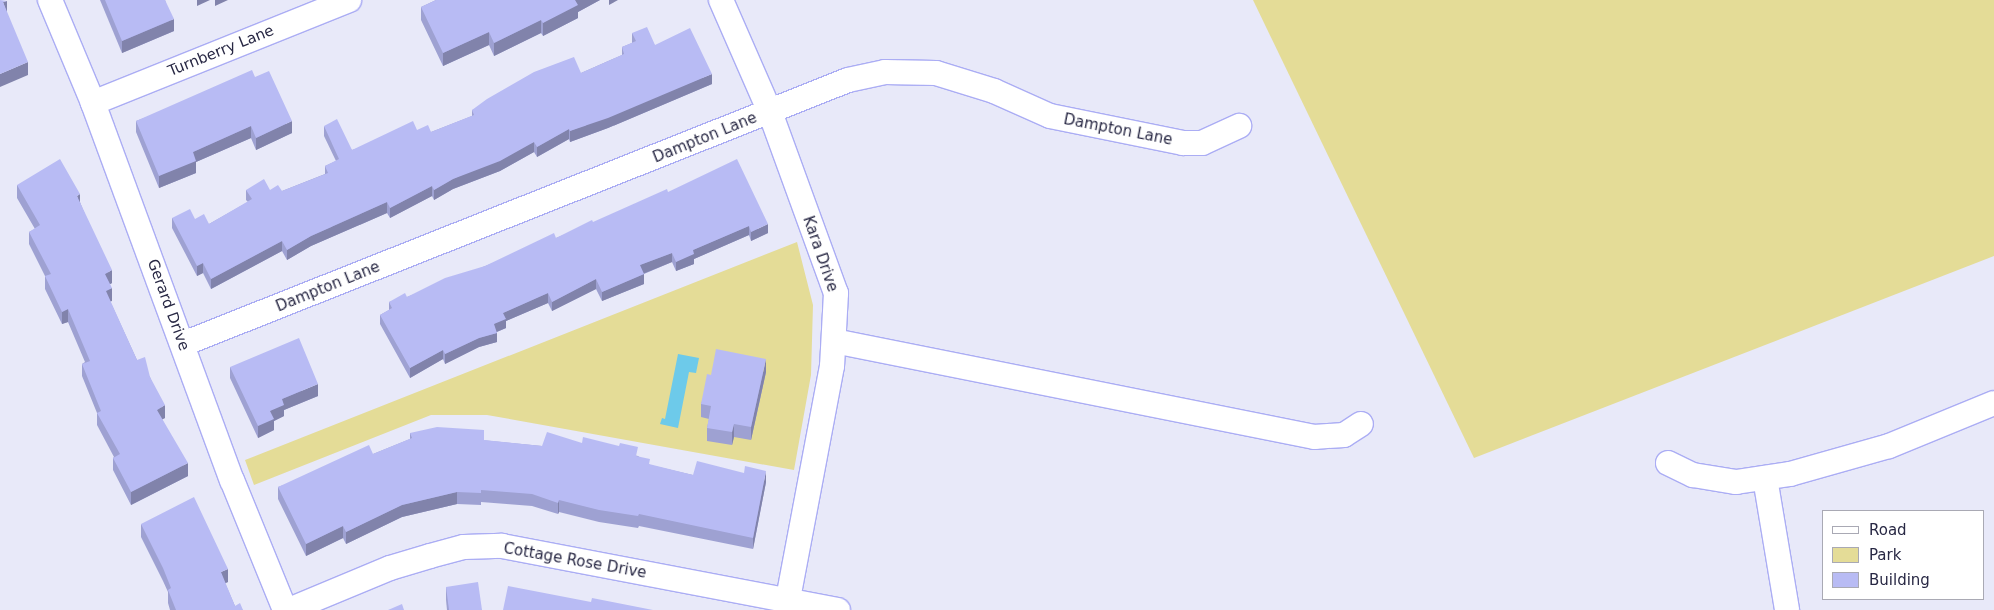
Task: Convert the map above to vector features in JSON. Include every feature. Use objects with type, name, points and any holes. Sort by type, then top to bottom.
[{"type":"street","name":"Gerard Drive","points":[[50,0],[93,103],[232,480],[285,610]]},
{"type":"street","name":"Turnberry Lane","points":[[93,103],[348,0]]},
{"type":"street","name":"Kara Drive","points":[[721,0],[770,112],[836,294],[834,341],[786,605]]},
{"type":"street","name":"Dampton Lane","points":[[183,344],[848,80],[911,70],[964,80],[1032,109],[1074,122],[1183,143],[1202,142],[1239,126]]},
{"type":"street","points":[[834,341],[1314,437],[1344,435],[1361,424]]},
{"type":"street","points":[[1668,463],[1693,476],[1736,482],[1765,478],[1889,446],[1994,403]]},
{"type":"street","points":[[1765,478],[1787,610]]},
{"type":"street","name":"Cottage Rose Drive","points":[[289,610],[390,568],[464,547],[502,546],[786,605],[838,610]]},
{"type":"green space","points":[[1253,0],[1994,0],[1994,256],[1474,458]]},
{"type":"green space","points":[[797,242],[813,305],[811,375],[794,470],[487,415],[431,415],[254,485],[245,460]]},
{"type":"water","points":[[678,354],[699,358],[696,373],[689,372],[678,428],[660,424],[662,418],[665,419]]},
{"type":"building","points":[[0,0],[7,1],[3,2],[28,62],[0,74]]},
{"type":"building","points":[[105,0],[165,0],[174,19],[122,41]]},
{"type":"building","points":[[436,0],[575,0],[578,5],[543,23],[541,20],[494,43],[489,32],[443,53],[421,7]]},
{"type":"building","points":[[647,27],[655,45],[690,28],[712,74],[608,118],[570,131],[569,129],[537,147],[534,142],[500,161],[453,179],[434,190],[432,186],[390,208],[387,202],[311,236],[287,250],[282,241],[211,279],[203,263],[197,266],[172,218],[190,209],[195,219],[204,214],[209,224],[252,199],[246,190],[264,179],[270,190],[278,185],[282,191],[328,173],[325,166],[339,159],[324,126],[337,119],[352,150],[413,121],[417,130],[428,125],[431,132],[474,115],[472,110],[487,99],[534,72],[574,57],[581,73],[624,54],[622,47],[636,41],[632,33]]},
{"type":"building","points":[[252,70],[255,77],[269,71],[292,121],[256,138],[251,126],[193,152],[196,161],[159,176],[136,121]]},
{"type":"building","points":[[60,159],[80,194],[77,196],[112,270],[105,274],[112,288],[106,291],[137,360],[145,357],[150,377],[165,405],[157,410],[188,463],[131,492],[113,458],[120,454],[97,413],[101,411],[82,364],[90,361],[68,309],[62,312],[45,276],[51,274],[29,232],[40,225],[17,185]]},
{"type":"building","points":[[737,159],[768,224],[751,232],[749,226],[693,250],[694,254],[676,262],[672,253],[640,265],[644,274],[602,292],[596,279],[552,302],[548,293],[503,313],[506,319],[494,324],[497,333],[479,338],[445,354],[443,350],[410,368],[380,315],[392,308],[389,302],[405,293],[407,297],[445,278],[485,266],[554,233],[556,238],[592,220],[593,222],[667,189],[668,192]]},
{"type":"building","points":[[299,338],[318,384],[282,399],[284,405],[270,411],[274,419],[258,426],[230,367]]},
{"type":"building","points":[[716,349],[766,359],[751,427],[734,424],[732,432],[707,428],[711,406],[701,404],[707,374],[711,375]]},
{"type":"building","points":[[437,427],[484,430],[484,440],[542,446],[547,432],[582,443],[583,437],[619,446],[620,443],[638,447],[636,456],[650,459],[649,464],[693,475],[697,461],[744,473],[745,466],[766,471],[753,538],[639,514],[638,516],[599,510],[559,500],[558,503],[532,494],[481,490],[481,493],[457,492],[402,505],[346,532],[343,526],[306,544],[278,487],[369,445],[373,454],[412,438],[410,433]]},
{"type":"building","points":[[194,497],[228,569],[221,572],[235,606],[240,603],[243,610],[176,610],[168,590],[171,588],[163,568],[141,524]]},
{"type":"building","points":[[478,582],[482,610],[449,610],[446,587]]},
{"type":"building","points":[[508,586],[591,602],[592,598],[653,610],[503,610]]},
{"type":"building","points":[[402,604],[404,610],[388,610]]}]
